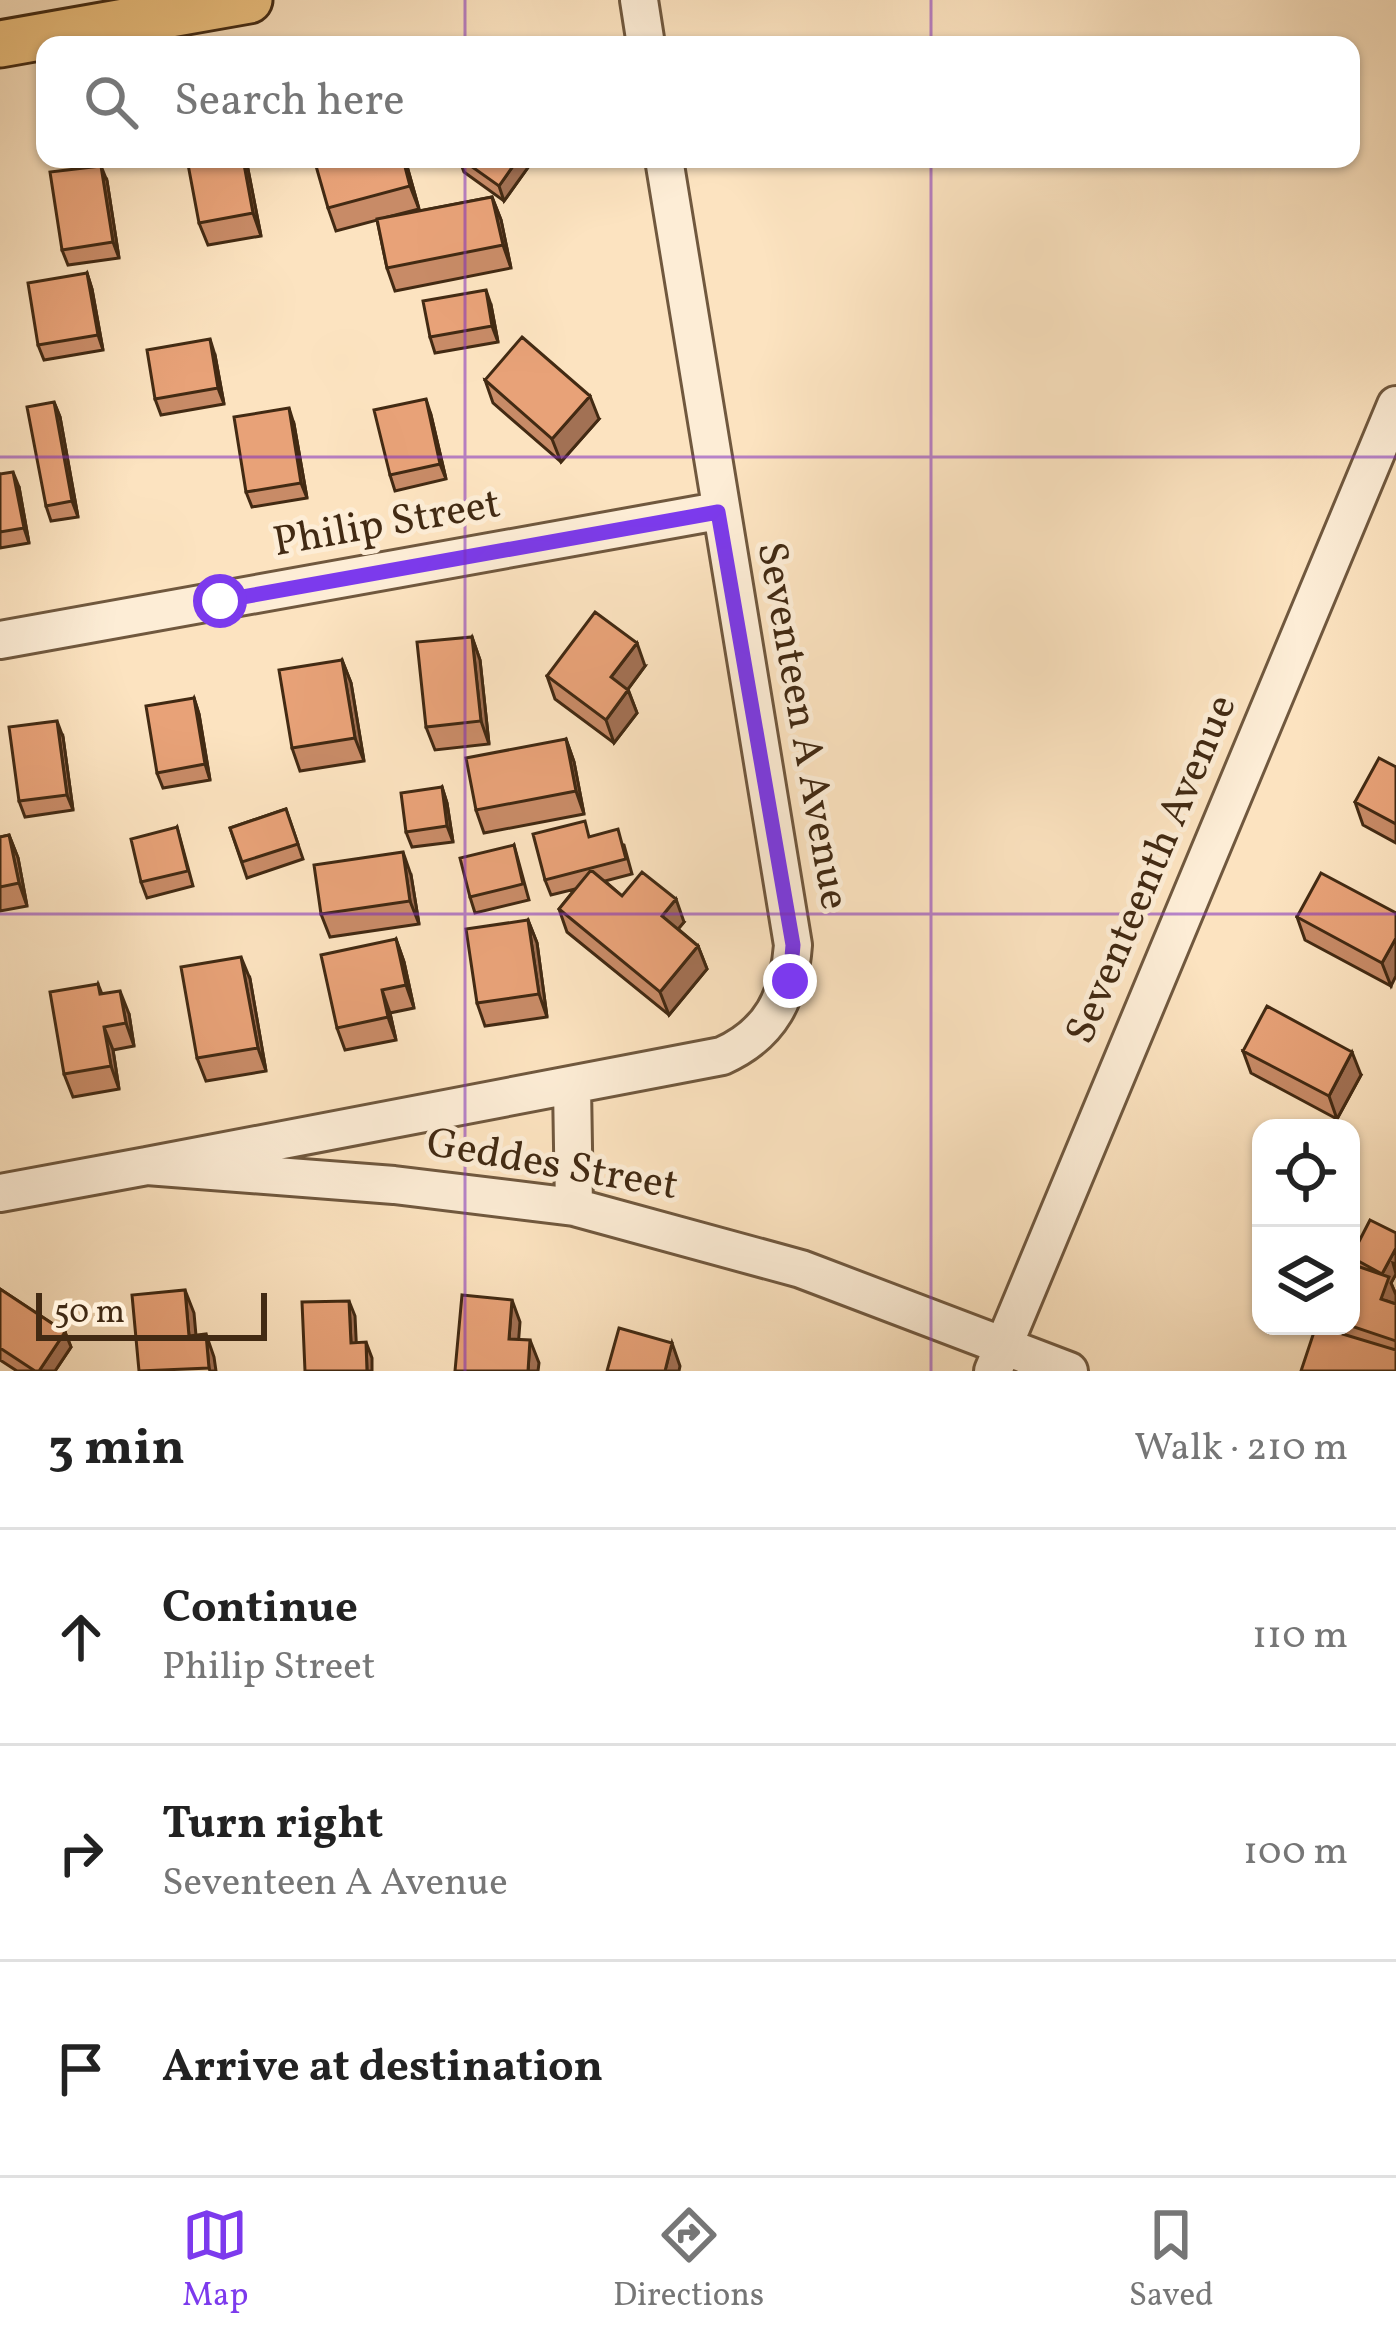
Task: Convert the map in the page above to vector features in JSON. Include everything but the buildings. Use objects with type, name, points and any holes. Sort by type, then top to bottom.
[{"type":"main road","points":[[45,36],[249,0]]},
{"type":"main road","points":[[0,44],[36,38]]},
{"type":"street","points":[[639,0],[645,36]]},
{"type":"street","name":"Seventeen A Avenue","points":[[147,1166],[722,1056],[741,1047],[777,1012],[790,981],[793,945],[718,512],[665,168]]},
{"type":"street","name":"Seventeenth Avenue","points":[[999,1358],[1396,405]]},
{"type":"street","name":"Philip Street","points":[[0,640],[718,512]]},
{"type":"street","points":[[572,1086],[574,1207]]},
{"type":"street","name":"Geddes Street","points":[[0,1193],[147,1166],[483,1194],[574,1207],[749,1252],[999,1358],[1069,1371]]},
{"type":"route","points":[[220,601],[718,512],[793,945],[790,981]]}]
